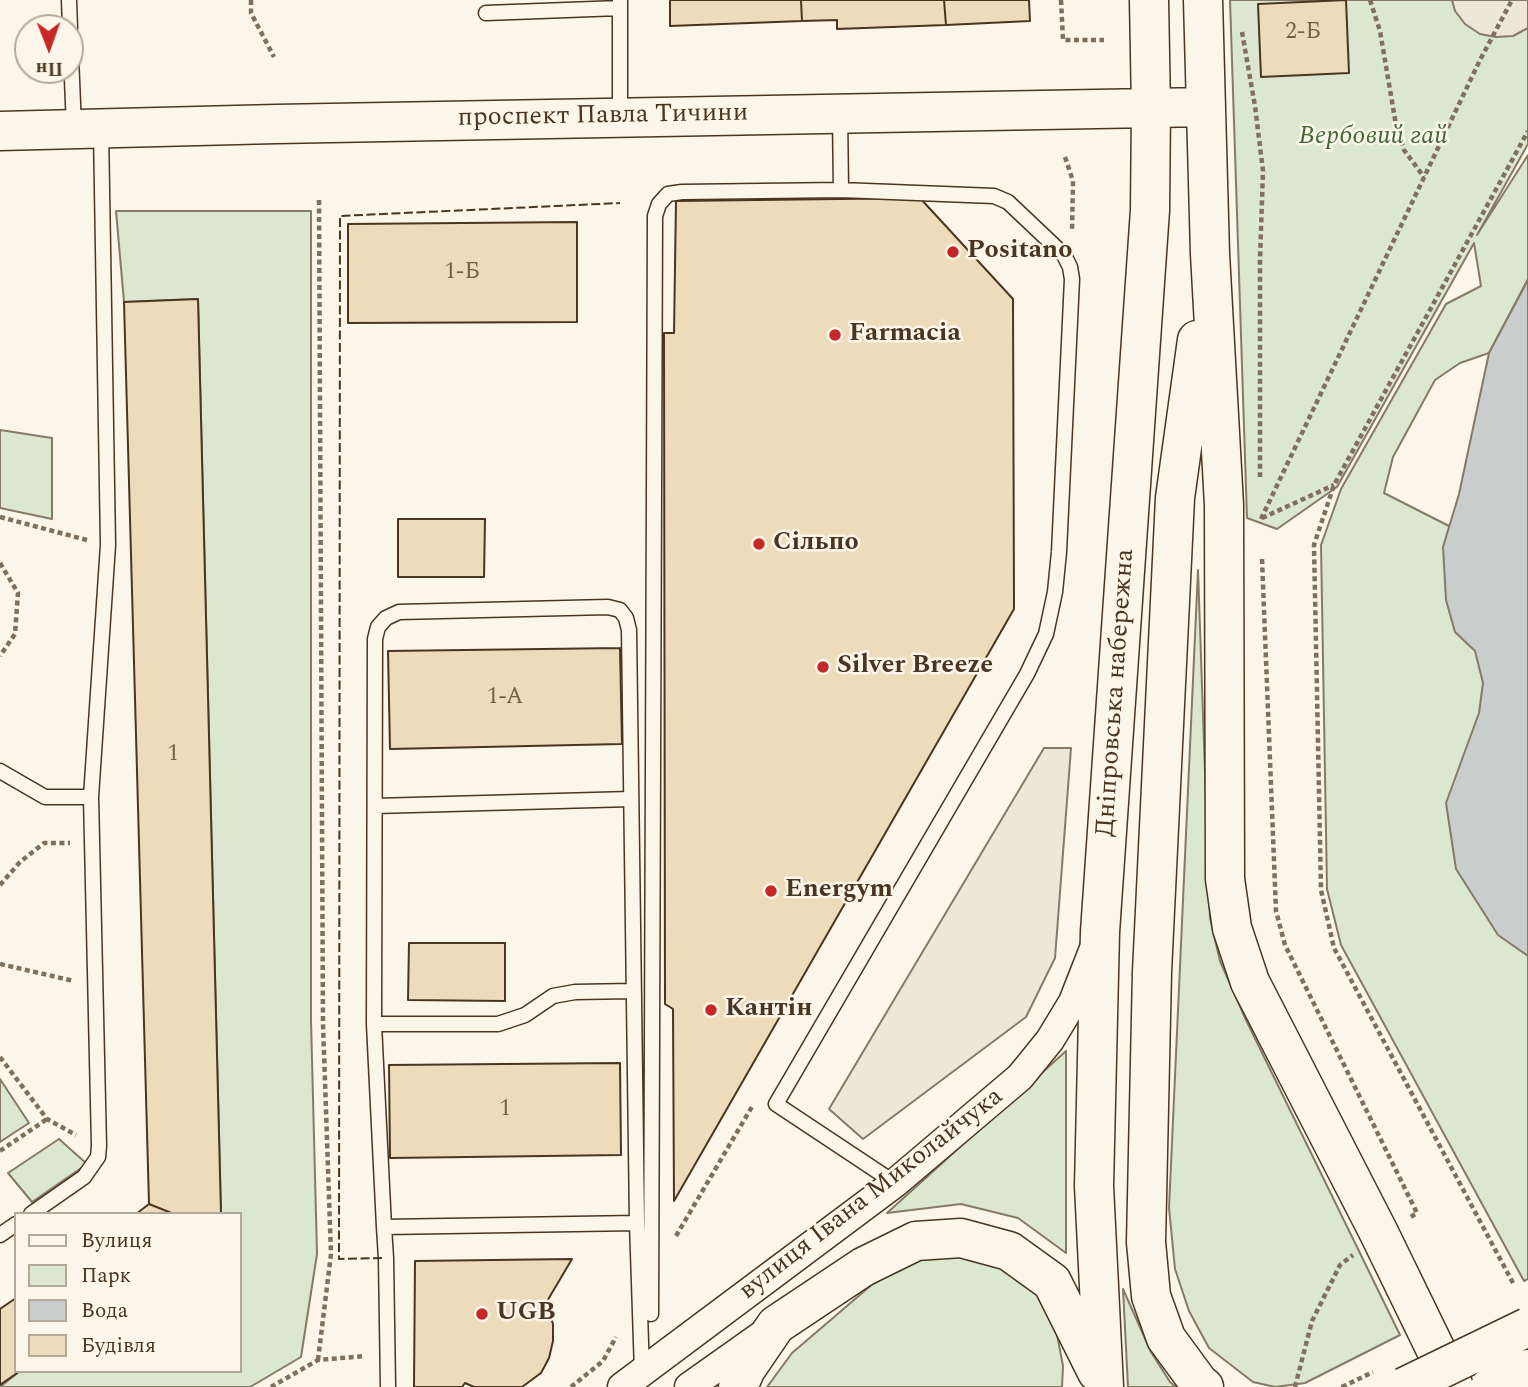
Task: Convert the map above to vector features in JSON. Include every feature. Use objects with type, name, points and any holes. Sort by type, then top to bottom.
[{"type":"main road","name":"Дніпровська набережна","points":[[1104,1387],[1094,1186],[1100,932],[1150,209],[1152,108],[1149,0]]},
{"type":"main road","name":"Дніпровська набережна","points":[[1203,0],[1210,254],[1224,505],[1225,878],[1232,928],[1250,982],[1454,1387]]},
{"type":"main road","name":"проспект Павла Тичини","points":[[0,131],[1206,107]]},
{"type":"main road","name":"Дніпровська набережна","points":[[1204,1387],[1166,1338],[1151,1296],[1146,1242],[1152,972],[1175,498],[1210,254]]},
{"type":"main road","name":"вулиця Івана Миколайчука","points":[[775,1325],[863,1267],[916,1241],[961,1238],[1009,1251],[1052,1282],[1104,1387]]},
{"type":"main road","points":[[738,1387],[746,1369],[775,1325]]},
{"type":"main road","points":[[1404,1387],[1528,1327]]},
{"type":"main road","points":[[1490,1387],[1528,1369]]},
{"type":"street","name":"вулиця Івана Миколайчука","points":[[632,1380],[895,1183],[1020,1077],[1050,1040],[1073,1002],[1100,932]]},
{"type":"street","name":"вулиця Івана Миколайчука","points":[[689,1387],[775,1325]]},
{"type":"lane","points":[[486,13],[620,4],[620,117]]},
{"type":"lane","points":[[34,1212],[84,1177],[98,1157],[99,1146],[91,797],[108,545],[88,128],[80,84]]},
{"type":"lane","points":[[840,113],[841,190]]},
{"type":"lane","points":[[651,1314],[655,216],[659,204],[668,194],[841,190],[978,193],[994,196],[1008,202],[1064,256],[1072,279],[1060,538],[1055,592],[1046,634],[1027,674],[776,1104],[895,1183]]},
{"type":"lane","points":[[388,1387],[384,1227],[374,1024],[375,639],[378,626],[386,618],[399,612],[608,607],[620,610],[626,618],[629,629],[637,1223],[632,1380]]},
{"type":"lane","points":[[0,771],[45,797],[91,797]]},
{"type":"lane","points":[[375,806],[631,799]]},
{"type":"lane","points":[[374,1024],[498,1024],[525,1015],[553,996],[575,992],[633,991]]},
{"type":"lane","points":[[384,1227],[637,1223]]},
{"type":"path","points":[[251,0],[251,13],[275,57]]},
{"type":"path","points":[[1061,0],[1063,40],[1104,40]]},
{"type":"path","points":[[1370,0],[1380,31],[1396,125],[1404,150],[1424,177]]},
{"type":"path","points":[[1256,527],[1480,60],[1512,0]]},
{"type":"path","points":[[1242,37],[1255,106],[1263,171],[1260,259],[1260,478]]},
{"type":"path","points":[[1513,1283],[1334,948],[1321,890],[1314,545],[1334,485],[1528,131]]},
{"type":"path","points":[[1064,256],[1072,250],[1073,195],[1073,181],[1065,157]]},
{"type":"path","points":[[318,1360],[331,1254],[323,1024],[319,199]]},
{"type":"path","points":[[1260,519],[1334,485]]},
{"type":"path","points":[[1260,506],[1260,519]]},
{"type":"path","points":[[0,517],[108,545]]},
{"type":"path","points":[[1261,547],[1276,911],[1285,945],[1417,1213]]},
{"type":"path","points":[[0,563],[18,593],[15,634],[0,656]]},
{"type":"path","points":[[0,885],[20,862],[44,843],[92,843]]},
{"type":"path","points":[[0,964],[95,986]]},
{"type":"path","points":[[0,1057],[47,1119],[99,1146]]},
{"type":"path","points":[[672,1242],[758,1098]]},
{"type":"path","points":[[0,1151],[47,1119]]},
{"type":"path","points":[[1407,1219],[1413,1230]]},
{"type":"path","points":[[1295,1387],[1312,1321]]},
{"type":"path","points":[[271,1387],[318,1360],[374,1355]]},
{"type":"path","points":[[571,1387],[603,1361]]},
{"type":"green space","name":"Вербовий гай","points":[[1230,0],[1528,0],[1528,144],[1477,235],[1528,155],[1528,279],[1489,353],[1460,363],[1435,380],[1393,457],[1384,493],[1449,526],[1528,528],[1528,1279],[1524,1281],[1341,945],[1327,889],[1321,545],[1341,489],[1446,304],[1481,286],[1474,243],[1337,487],[1277,529],[1247,518]]},
{"type":"green space","points":[[116,211],[311,211],[311,1020],[317,1254],[301,1357],[250,1387],[0,1387],[18,1373],[242,1373],[242,1212],[221,1212],[198,299],[124,302]]},
{"type":"green space","points":[[0,430],[52,438],[52,519],[0,508]]},
{"type":"green space","points":[[1198,570],[1210,918],[1220,961],[1246,1020],[1400,1335],[1305,1383],[1275,1387],[1253,1382],[1209,1348],[1189,1311],[1175,1269],[1169,1208]]},
{"type":"green space","points":[[1066,1051],[1066,1253],[1018,1218],[961,1204],[887,1213]]},
{"type":"green space","points":[[0,1079],[29,1123],[0,1142]]},
{"type":"green space","points":[[59,1139],[87,1164],[32,1202],[8,1173]]},
{"type":"green space","points":[[942,1253],[980,1258],[1019,1274],[1045,1300],[1056,1329],[1063,1366],[1062,1387],[767,1387],[792,1353],[889,1270]]},
{"type":"green space","points":[[1123,1289],[1151,1352],[1176,1387],[1128,1387]]},
{"type":"shaded area","points":[[1452,0],[1528,0],[1528,28],[1513,36],[1480,34],[1465,24],[1455,11]]},
{"type":"shaded area","points":[[1044,748],[1071,748],[1055,958],[1026,1017],[863,1139],[829,1109]]},
{"type":"water","points":[[1528,280],[1528,956],[1498,935],[1456,869],[1446,803],[1479,713],[1483,683],[1475,651],[1455,632],[1446,600],[1443,547],[1459,494],[1489,353]]},
{"type":"building","points":[[670,0],[801,0],[802,21],[670,26]]},
{"type":"building","points":[[801,0],[944,0],[946,25],[837,29],[837,20],[802,21]]},
{"type":"building","points":[[944,0],[1029,0],[1030,21],[946,25]]},
{"type":"building","points":[[1346,0],[1349,73],[1261,77],[1258,4]]},
{"type":"building","name":"Silver Breeze","points":[[920,198],[1013,299],[1014,609],[674,1201],[673,1009],[665,1004],[664,333],[674,333],[676,201]]},
{"type":"building","points":[[577,222],[577,322],[348,323],[348,224]]},
{"type":"building","points":[[198,299],[221,1212],[169,1212],[149,1204],[124,302]]},
{"type":"building","points":[[398,519],[485,519],[484,577],[398,577]]},
{"type":"building","points":[[620,648],[622,744],[390,749],[388,651]]},
{"type":"building","points":[[409,943],[505,943],[505,1001],[408,1000]]},
{"type":"building","points":[[620,1063],[621,1155],[390,1158],[389,1065]]},
{"type":"building","points":[[149,1204],[169,1212],[139,1212]]},
{"type":"building","name":"UGB","points":[[572,1259],[546,1303],[553,1324],[553,1341],[549,1358],[541,1373],[522,1387],[474,1387],[465,1383],[462,1387],[414,1387],[415,1261]]},
{"type":"building","points":[[14,1299],[14,1373],[17,1373],[0,1385],[0,1309]]},
{"type":"fence","points":[[382,1258],[339,1259],[340,216],[620,203]]},
{"type":"place","name":"Positano","points":[[953,252]]},
{"type":"place","name":"Farmacia","points":[[835,335]]},
{"type":"place","name":"Сільпо","points":[[759,544]]},
{"type":"place","name":"Silver Breeze","points":[[823,667]]},
{"type":"place","name":"Energym","points":[[771,891]]},
{"type":"place","name":"Кантін","points":[[711,1010]]},
{"type":"place","name":"UGB","points":[[482,1314]]}]
